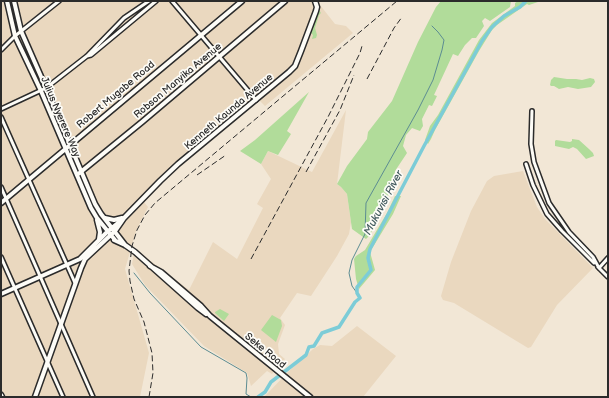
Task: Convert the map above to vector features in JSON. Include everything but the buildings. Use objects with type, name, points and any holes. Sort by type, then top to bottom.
[{"type":"main road","name":"Julius Nyerere Way","points":[[7,1],[15,36],[41,91],[65,149],[103,217],[125,245]]},
{"type":"main road","name":"Julius Nyerere Way","points":[[14,1],[21,32],[46,88],[97,218],[115,240]]},
{"type":"main road","name":"Robert Mugabe Road","points":[[1,203],[242,1]]},
{"type":"main road","name":"Robson Manyika Avenue","points":[[79,173],[285,1]]},
{"type":"main road","name":"Kenneth Kaunda Avenue","points":[[124,218],[160,180],[295,66],[316,12],[317,7],[315,2]]},
{"type":"main road","points":[[103,217],[114,220],[124,218]]},
{"type":"main road","points":[[97,218],[100,232],[99,240]]},
{"type":"main road","points":[[118,235],[119,226],[124,218]]},
{"type":"main road","points":[[1,294],[80,259],[124,218]]},
{"type":"main road","points":[[113,229],[119,226]]},
{"type":"main road","points":[[35,397],[81,268],[85,260],[106,239],[108,233]]},
{"type":"main road","points":[[106,239],[109,238],[125,245]]},
{"type":"main road","name":"Seke Road","points":[[125,245],[150,266],[161,272],[201,306],[210,316],[310,397]]},
{"type":"street","points":[[1,50],[15,36],[59,1]]},
{"type":"street","points":[[1,109],[46,88],[87,56],[124,18],[149,1]]},
{"type":"street","points":[[87,56],[156,1]]},
{"type":"street","points":[[172,1],[256,100]]},
{"type":"street","points":[[532,111],[531,144],[536,168],[549,203],[569,232],[593,257],[599,268]]},
{"type":"street","points":[[1,117],[75,284]]},
{"type":"street","points":[[526,164],[533,185],[547,214],[608,278]]},
{"type":"street","points":[[1,187],[94,397]]},
{"type":"street","points":[[1,257],[62,397]]},
{"type":"street","points":[[599,268],[608,258]]},
{"type":"shaded area","points":[[1,1],[320,1],[320,5],[335,24],[346,26],[353,33],[265,106],[259,100],[162,182],[144,202],[148,207],[136,231],[125,269],[149,353],[140,397],[1,397]]},
{"type":"shaded area","points":[[346,110],[337,184],[347,194],[351,222],[349,234],[337,256],[311,296],[297,293],[280,318],[285,325],[278,344],[279,354],[285,359],[272,374],[267,371],[251,386],[247,373],[204,346],[145,285],[132,264],[135,249],[189,290],[213,242],[237,259],[263,208],[257,204],[271,179],[261,164],[268,151],[312,172]]},
{"type":"shaded area","points":[[523,171],[537,207],[545,219],[593,268],[557,305],[531,347],[528,348],[454,303],[443,300],[441,296],[451,262],[471,211],[487,181],[494,176]]},
{"type":"shaded area","points":[[357,326],[396,356],[363,397],[264,397],[313,349],[320,345],[332,346]]},
{"type":"green space","points":[[441,1],[511,1],[510,7],[490,21],[485,18],[482,21],[484,26],[476,38],[472,38],[465,45],[458,56],[453,54],[434,95],[437,96],[432,106],[429,105],[422,119],[423,126],[420,131],[412,128],[406,135],[403,146],[407,153],[395,171],[393,185],[370,235],[366,239],[352,229],[347,194],[337,184],[347,166],[367,139],[368,132],[392,101],[418,42],[436,7]]},
{"type":"green space","points":[[518,1],[541,1],[529,5],[527,4],[492,30],[428,144],[425,140],[430,126],[438,115],[479,40],[492,23],[515,6],[515,3]]},
{"type":"green space","points":[[319,10],[321,13],[315,28],[317,35],[316,38],[312,39],[313,35],[310,32]]},
{"type":"green space","points":[[554,77],[582,80],[590,78],[594,79],[595,82],[591,87],[578,89],[568,87],[559,89],[550,85],[551,80]]},
{"type":"green space","points":[[309,92],[287,131],[291,134],[278,155],[268,151],[261,164],[240,151],[255,140]]},
{"type":"green space","points":[[572,139],[579,140],[593,153],[594,156],[586,159],[577,149],[573,147],[569,149],[555,146],[556,140],[570,142]]},
{"type":"green space","points":[[395,196],[401,196],[393,214],[370,252],[375,270],[359,289],[356,279],[354,259],[365,250],[387,213]]},
{"type":"green space","points":[[220,309],[229,314],[224,321],[215,313]]},
{"type":"green space","points":[[272,315],[281,320],[282,326],[276,342],[261,330]]},
{"type":"waterway","name":"Mukuvisi River","points":[[258,397],[265,392],[271,382],[306,355],[309,347],[314,346],[322,333],[339,327],[355,302],[360,298],[357,293],[357,287],[371,270],[368,258],[370,249],[424,146],[482,41],[492,27],[504,16],[520,7],[526,1]]},
{"type":"waterway","points":[[357,293],[352,286],[349,273],[352,260],[365,234],[366,203],[433,80],[442,50],[444,40],[432,26]]},
{"type":"waterway","points":[[134,273],[150,293],[201,347],[246,373],[246,394],[251,397]]},
{"type":"railway","points":[[149,397],[153,373],[152,353],[144,322],[134,299],[129,271],[132,246],[137,230],[145,215],[155,203],[397,1]]},
{"type":"railway","points":[[367,79],[394,28],[402,17]]},
{"type":"railway","points":[[251,259],[328,117],[360,53],[362,46]]},
{"type":"railway","points":[[306,172],[340,110],[354,75]]},
{"type":"railway","points":[[197,175],[226,155]]}]
